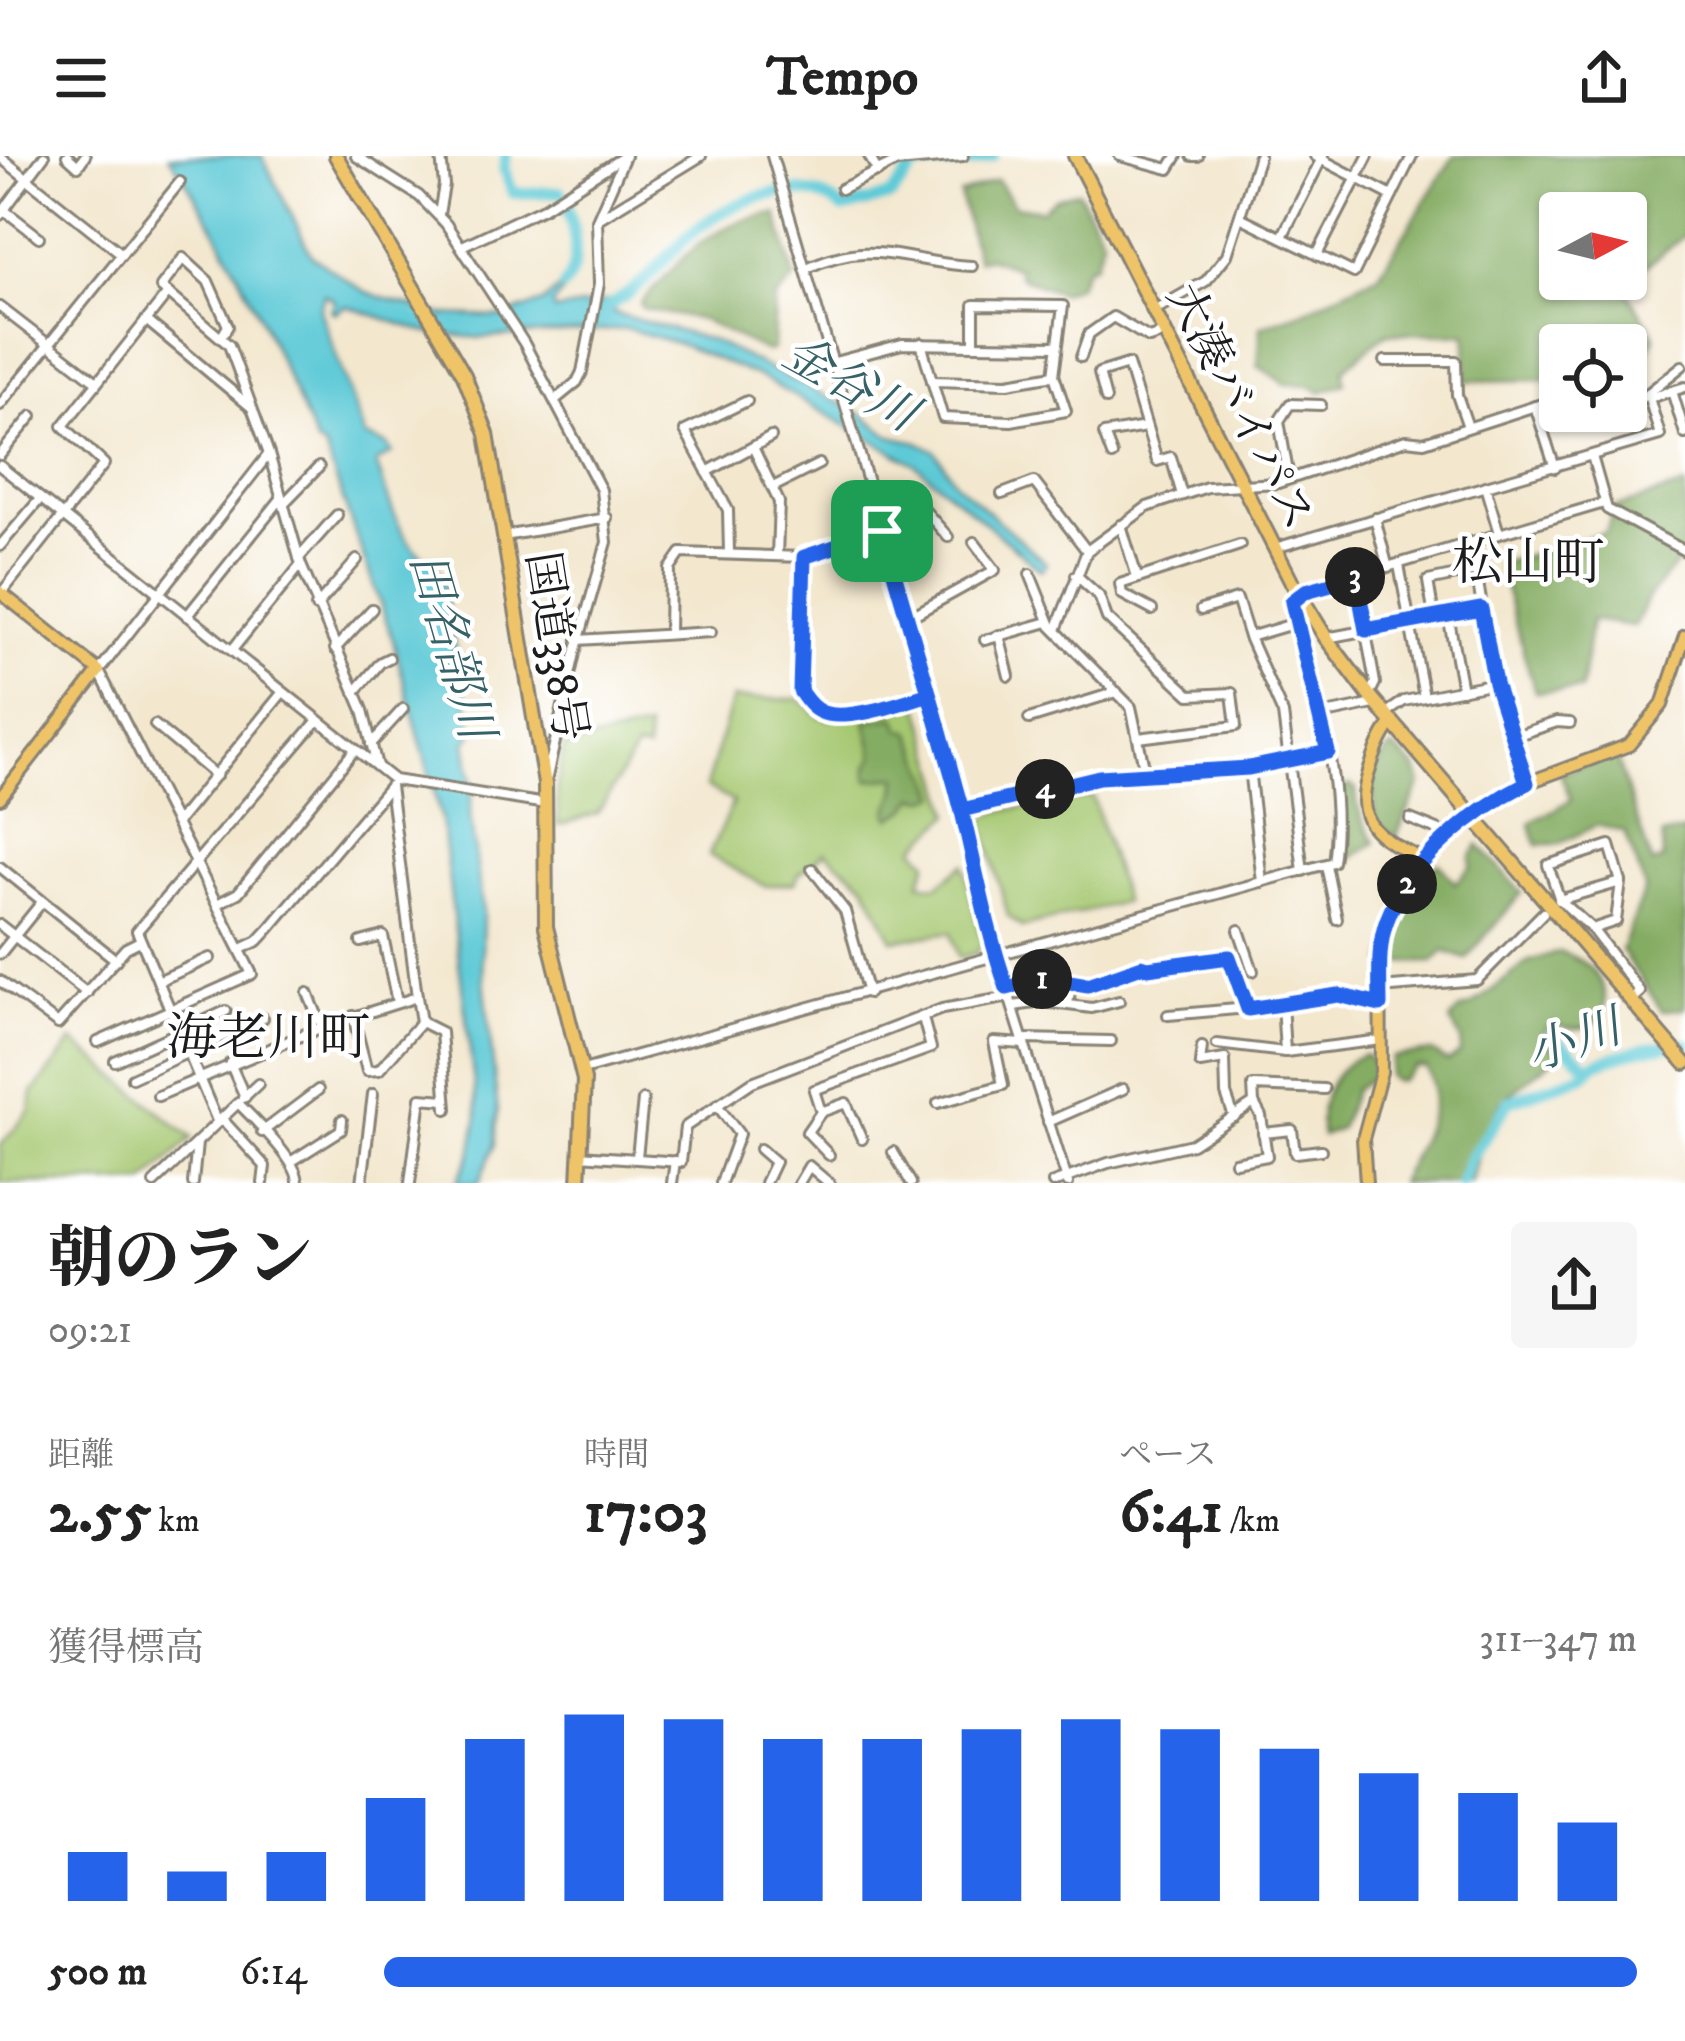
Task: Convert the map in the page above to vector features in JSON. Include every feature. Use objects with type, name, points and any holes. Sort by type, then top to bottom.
[{"type":"highway","name":"国道338号","points":[[336,156],[446,343],[477,401],[487,434],[545,784],[546,927],[583,1070],[580,1183]]},
{"type":"highway","name":"大湊バイパス","points":[[1075,156],[1298,595],[1326,638],[1381,709],[1685,1064]]},
{"type":"main road","points":[[0,594],[99,671],[0,797]]},
{"type":"main road","points":[[1366,1183],[1363,1139],[1381,1072],[1380,946],[1387,920],[1411,878],[1486,806],[1527,783],[1629,745],[1661,705],[1685,636]]},
{"type":"main road","points":[[1381,709],[1386,730],[1364,784],[1364,814],[1378,835],[1426,861]]},
{"type":"street","points":[[39,237],[2,213],[44,156]]},
{"type":"street","points":[[67,156],[78,166],[85,156]]},
{"type":"street","points":[[356,156],[419,196],[439,215],[524,343],[593,470],[607,518],[601,569],[578,640],[545,784]]},
{"type":"street","points":[[439,215],[444,185],[441,156]]},
{"type":"street","points":[[462,246],[543,208],[625,156]]},
{"type":"street","points":[[555,400],[577,382],[596,299],[597,220],[625,156]]},
{"type":"street","points":[[597,220],[700,156]]},
{"type":"street","points":[[772,156],[962,810],[995,955],[1067,1180]]},
{"type":"street","points":[[869,156],[878,172]]},
{"type":"street","points":[[841,189],[896,162],[963,156]]},
{"type":"street","points":[[1120,156],[1160,169],[1168,169],[1177,156]]},
{"type":"street","points":[[1154,311],[1194,290],[1227,254],[1259,156]]},
{"type":"street","points":[[1317,255],[1368,156]]},
{"type":"street","points":[[1240,217],[1354,273],[1412,156]]},
{"type":"street","points":[[0,157],[122,254]]},
{"type":"street","points":[[1282,237],[1320,157],[1392,196]]},
{"type":"street","points":[[0,405],[180,182]]},
{"type":"street","points":[[805,269],[824,260],[872,251],[972,266]]},
{"type":"street","points":[[222,336],[228,326],[208,281],[183,258],[161,287],[230,345],[316,607],[356,692],[377,766]]},
{"type":"street","points":[[0,594],[104,464],[63,426],[168,293]]},
{"type":"street","points":[[922,343],[943,418],[1011,421],[1066,411],[1054,375],[1063,306],[974,305],[974,344]]},
{"type":"street","points":[[0,307],[98,382]]},
{"type":"street","points":[[1082,357],[1089,334],[1114,317],[1149,338],[1164,333]]},
{"type":"street","points":[[146,320],[252,408]]},
{"type":"street","points":[[831,363],[902,344],[1057,346]]},
{"type":"street","points":[[1385,361],[1456,362],[1457,395],[1468,427]]},
{"type":"street","points":[[1106,399],[1099,373],[1128,364],[1156,461],[1171,457],[1182,495]]},
{"type":"street","points":[[1647,394],[1682,366]]},
{"type":"street","points":[[932,381],[1009,383],[1054,375]]},
{"type":"street","points":[[1275,548],[1660,435],[1648,398],[1685,387]]},
{"type":"street","points":[[1672,391],[1685,434]]},
{"type":"street","points":[[729,553],[730,515],[685,431],[747,401]]},
{"type":"street","points":[[1289,478],[1279,422],[1282,413],[1290,404],[1321,405]]},
{"type":"street","points":[[1056,630],[1087,551],[1147,507],[1207,487],[1244,487],[1289,478],[1539,405]]},
{"type":"street","points":[[1535,406],[1555,468]]},
{"type":"street","points":[[0,454],[32,416]]},
{"type":"street","points":[[1112,455],[1104,434],[1146,427]]},
{"type":"street","points":[[707,472],[771,436]]},
{"type":"street","points":[[753,447],[779,502],[777,556]]},
{"type":"street","points":[[98,1042],[252,974],[99,671],[268,454]]},
{"type":"street","points":[[1592,456],[1606,509],[1685,551]]},
{"type":"street","points":[[773,488],[819,464]]},
{"type":"street","points":[[0,466],[377,766],[392,783],[421,1022]]},
{"type":"street","points":[[187,616],[282,502],[320,467]]},
{"type":"street","points":[[1002,494],[1034,482],[1087,551]]},
{"type":"street","points":[[1485,486],[1499,533]]},
{"type":"street","points":[[0,546],[40,499]]},
{"type":"street","points":[[583,1070],[1333,862],[1338,827],[1328,752],[1292,602],[1298,595],[1604,503]]},
{"type":"street","points":[[668,634],[670,568],[675,556],[688,552],[804,557],[881,528],[920,505],[948,537]]},
{"type":"street","points":[[232,650],[337,514]]},
{"type":"street","points":[[504,536],[607,518]]},
{"type":"street","points":[[1376,518],[1388,568]]},
{"type":"street","points":[[1121,525],[1137,577]]},
{"type":"street","points":[[908,618],[995,570],[974,542]]},
{"type":"street","points":[[1152,610],[1118,588],[1137,577],[1240,545]]},
{"type":"street","points":[[804,557],[800,691],[813,708],[828,715],[856,712],[929,694]]},
{"type":"street","points":[[316,607],[356,560]]},
{"type":"street","points":[[1400,566],[1424,697]]},
{"type":"street","points":[[1434,617],[1428,581],[1475,571],[1495,683],[1527,783]]},
{"type":"street","points":[[1030,574],[1048,622],[1131,707],[1146,776]]},
{"type":"street","points":[[1076,575],[1099,596],[1107,618],[1190,695],[1232,693],[1236,726],[1138,738]]},
{"type":"street","points":[[1356,577],[1381,709]]},
{"type":"street","points":[[1201,610],[1237,599],[1283,714],[1303,871]]},
{"type":"street","points":[[334,649],[372,609]]},
{"type":"street","points":[[1326,638],[1481,609]]},
{"type":"street","points":[[1448,615],[1462,690]]},
{"type":"street","points":[[985,640],[1048,622]]},
{"type":"street","points":[[1249,637],[1296,622]]},
{"type":"street","points":[[578,640],[711,632]]},
{"type":"street","points":[[999,635],[1009,676]]},
{"type":"street","points":[[356,692],[389,658]]},
{"type":"street","points":[[1322,715],[1381,709],[1495,683]]},
{"type":"street","points":[[177,822],[283,692]]},
{"type":"street","points":[[1028,719],[1118,692]]},
{"type":"street","points":[[371,744],[403,709]]},
{"type":"street","points":[[262,1183],[265,1166],[220,1121],[137,931],[318,720]]},
{"type":"street","points":[[1512,737],[1557,722],[1570,723]]},
{"type":"street","points":[[155,725],[216,776]]},
{"type":"street","points":[[217,904],[238,893],[354,751]]},
{"type":"street","points":[[962,810],[1099,777],[1249,768],[1328,752]]},
{"type":"street","points":[[1249,768],[1262,882]]},
{"type":"street","points":[[392,783],[547,804]]},
{"type":"street","points":[[241,949],[270,928],[392,783]]},
{"type":"street","points":[[1410,819],[1457,831]]},
{"type":"street","points":[[1592,929],[1616,921],[1621,882],[1610,845],[1547,865],[1558,901],[1592,929],[1640,992],[1634,1004]]},
{"type":"street","points":[[1327,865],[1337,919]]},
{"type":"street","points":[[0,867],[116,960]]},
{"type":"street","points":[[812,869],[845,910],[868,992]]},
{"type":"street","points":[[1558,901],[1621,882]]},
{"type":"street","points":[[0,954],[42,902]]},
{"type":"street","points":[[1380,988],[1477,980],[1543,913]]},
{"type":"street","points":[[0,925],[87,993]]},
{"type":"street","points":[[1239,930],[1253,971]]},
{"type":"street","points":[[361,942],[383,936],[397,1002]]},
{"type":"street","points":[[0,981],[58,1024],[126,948],[140,941]]},
{"type":"street","points":[[578,1155],[681,1162],[686,1127],[752,1082],[942,1009],[1010,997],[1045,978],[1088,985],[1142,966],[1229,957],[1246,950]]},
{"type":"street","points":[[1229,957],[1248,1009]]},
{"type":"street","points":[[158,981],[210,958]]},
{"type":"street","points":[[1068,1005],[1070,984]]},
{"type":"street","points":[[308,993],[322,1028]]},
{"type":"street","points":[[1168,1015],[1338,995],[1380,1005]]},
{"type":"street","points":[[158,1096],[353,1016],[417,997]]},
{"type":"street","points":[[1010,997],[1092,1008],[1118,1001]]},
{"type":"street","points":[[1282,1003],[1285,1052]]},
{"type":"street","points":[[116,1060],[226,1011]]},
{"type":"street","points":[[353,1016],[367,1071],[379,1070],[421,1022]]},
{"type":"street","points":[[132,1078],[263,1018]]},
{"type":"street","points":[[821,1112],[814,1090],[931,1048],[923,1018]]},
{"type":"street","points":[[410,1183],[421,1097],[446,1105],[441,1032],[421,1022]]},
{"type":"street","points":[[1217,1044],[1285,1052],[1382,1040]]},
{"type":"street","points":[[938,1103],[1003,1085],[994,1042],[1111,1041]]},
{"type":"street","points":[[1202,1047],[1200,1063],[1225,1059],[1226,1094],[1234,1117]]},
{"type":"street","points":[[230,1064],[241,1100],[262,1132],[292,1161],[298,1183]]},
{"type":"street","points":[[154,1183],[258,1084]]},
{"type":"street","points":[[1235,1162],[1267,1156],[1253,1086],[1324,1089]]},
{"type":"street","points":[[262,1132],[318,1090]]},
{"type":"street","points":[[1048,1122],[1123,1090]]},
{"type":"street","points":[[362,1183],[373,1094]]},
{"type":"street","points":[[637,1157],[643,1100]]},
{"type":"street","points":[[829,1155],[807,1132],[821,1112],[846,1103],[862,1138]]},
{"type":"street","points":[[1053,1183],[1108,1163],[1192,1144],[1254,1103]]},
{"type":"street","points":[[717,1105],[739,1134],[721,1183]]},
{"type":"street","points":[[292,1161],[341,1130],[342,1120]]},
{"type":"street","points":[[1263,1132],[1292,1130],[1295,1153],[1321,1150]]},
{"type":"street","points":[[193,1183],[197,1142]]},
{"type":"street","points":[[760,1149],[775,1162],[766,1183]]},
{"type":"street","points":[[893,1152],[911,1183]]},
{"type":"street","points":[[671,1183],[675,1161]]},
{"type":"street","points":[[799,1183],[809,1166],[829,1183]]},
{"type":"green space","points":[[1454,156],[1685,156],[1685,235],[1647,265],[1647,192],[1539,192],[1539,300],[1633,300],[1655,337],[1647,353],[1647,324],[1539,324],[1539,380],[1465,381],[1467,334],[1386,333],[1344,369],[1345,383],[1321,392],[1286,384],[1258,366],[1261,326],[1379,274]]},
{"type":"green space","points":[[997,180],[1015,206],[1042,210],[1055,198],[1078,191],[1103,239],[1095,264],[1086,267],[1077,285],[1060,293],[1018,276],[1018,268],[988,257],[977,260],[960,195]]},
{"type":"green space","points":[[777,214],[795,278],[775,300],[773,350],[767,352],[702,320],[643,309],[640,304],[700,244],[733,224]]},
{"type":"green space","points":[[1685,486],[1685,554],[1650,595],[1634,626],[1591,620],[1581,690],[1535,692],[1498,564],[1606,532],[1614,508]]},
{"type":"green space","points":[[732,699],[799,699],[829,719],[920,706],[951,814],[915,848],[928,862],[920,883],[937,886],[964,864],[982,942],[977,953],[959,958],[951,932],[893,940],[865,884],[825,852],[795,883],[765,886],[709,855],[733,802],[706,787]]},
{"type":"green space","points":[[896,717],[901,730],[911,731],[938,795],[916,797],[891,818],[888,812],[898,777],[868,780],[867,769],[874,756],[866,721]]},
{"type":"green space","points":[[647,729],[647,751],[636,749],[598,813],[558,826],[557,786],[564,746]]},
{"type":"green space","points":[[1393,748],[1415,767],[1421,783],[1396,837],[1378,825],[1373,794],[1379,763]]},
{"type":"green space","points":[[1615,754],[1652,864],[1663,860],[1662,836],[1685,831],[1685,1008],[1662,1011],[1621,950],[1645,888],[1625,832],[1597,825],[1559,844],[1537,844],[1530,823],[1571,800],[1560,773]]},
{"type":"green space","points":[[1350,785],[1375,843],[1344,862],[1339,856],[1338,792]]},
{"type":"green space","points":[[1093,797],[1124,902],[1022,927],[1008,916],[982,820],[999,811]]},
{"type":"green space","points":[[1479,845],[1522,893],[1466,959],[1444,951],[1433,962],[1385,963],[1397,921],[1418,885],[1439,863],[1455,883],[1471,867]]},
{"type":"green space","points":[[1559,952],[1595,974],[1603,989],[1601,1016],[1590,1025],[1574,1028],[1552,1023],[1542,1034],[1559,1055],[1502,1100],[1487,1128],[1471,1183],[1399,1183],[1427,1125],[1433,1095],[1425,1067],[1415,1067],[1393,1081],[1388,1076],[1392,1057],[1432,1052],[1448,1062],[1460,1053],[1461,1039],[1450,1021],[1458,1011],[1473,1005],[1529,961]]},
{"type":"green space","points":[[73,1041],[192,1138],[145,1183],[0,1183],[0,1146],[30,1111],[33,1093]]},
{"type":"green space","points":[[1364,1055],[1371,1059],[1376,1075],[1354,1090],[1340,1129],[1322,1136],[1321,1112],[1335,1076]]},
{"type":"water","name":"田名部川","points":[[169,156],[262,156],[312,256],[366,293],[442,315],[501,317],[543,303],[572,276],[552,305],[554,311],[609,301],[614,313],[710,340],[860,413],[891,436],[935,451],[956,483],[1047,564],[1041,570],[915,464],[762,378],[679,344],[628,329],[481,338],[428,333],[346,306],[334,313],[335,301],[324,294],[320,310],[365,437],[387,445],[392,453],[376,463],[395,516],[417,551],[427,559],[433,557],[448,596],[446,608],[474,732],[466,742],[472,782],[470,815],[483,911],[482,960],[498,1111],[495,1144],[479,1183],[456,1183],[471,1154],[478,1115],[441,818],[392,637],[325,449],[316,443],[231,260]]},
{"type":"waterway","points":[[506,156],[504,169],[513,193],[561,192]]},
{"type":"waterway","name":"金谷川","points":[[597,314],[638,287],[697,229],[749,200],[809,193],[843,209],[891,196],[915,166],[970,163],[993,156]]},
{"type":"waterway","points":[[564,286],[575,256],[567,201]]},
{"type":"waterway","name":"金谷川","points":[[1552,1035],[1590,1068]]},
{"type":"waterway","name":"小川","points":[[1461,1183],[1469,1161],[1509,1101],[1584,1075],[1596,1063],[1611,1058],[1644,1048],[1685,1044]]},
{"type":"district","name":"松山町","points":[[1528,561]]},
{"type":"district","name":"海老川町","points":[[268,1036]]},
{"type":"route","points":[[882,531],[804,557],[800,691],[813,708],[828,715],[893,706],[929,694],[962,810],[1099,777],[1249,768],[1328,752],[1292,602],[1306,591],[1356,577],[1366,630],[1481,609],[1495,683],[1527,783],[1476,813],[1411,878],[1387,920],[1380,946],[1380,1005],[1338,995],[1248,1009],[1229,957],[1142,966],[1088,985],[1045,978],[1007,988],[962,810],[908,618],[882,531]]}]
